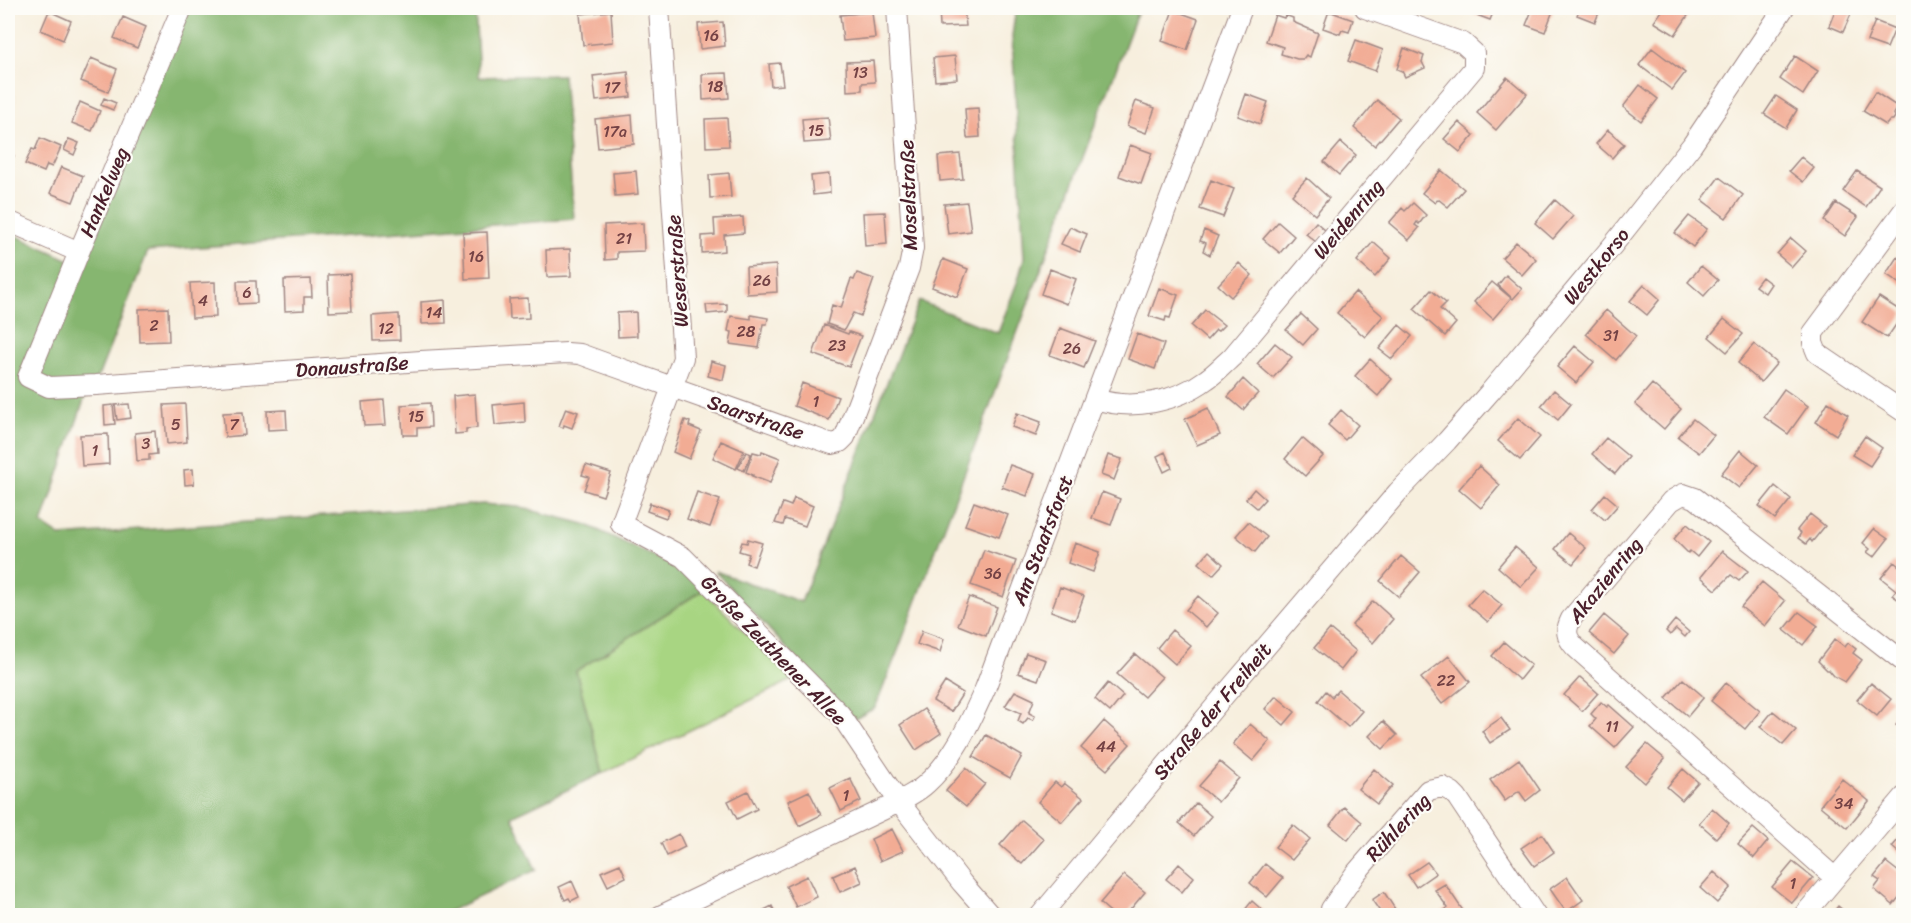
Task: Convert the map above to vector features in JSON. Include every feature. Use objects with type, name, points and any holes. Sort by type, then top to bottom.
[{"type":"street","name":"Weserstraße","points":[[621,524],[683,358],[659,8]]},
{"type":"street","name":"Moselstraße","points":[[840,442],[845,437],[909,268],[913,248],[897,8]]},
{"type":"street","name":"Am Staatsforst","points":[[660,915],[899,802],[926,784],[947,761],[963,735],[985,689],[1242,8]]},
{"type":"street","name":"Weidenring","points":[[1096,399],[1121,405],[1149,402],[1179,395],[1207,379],[1232,357],[1474,68],[1474,53],[1463,43],[1365,8]]},
{"type":"street","name":"Westkorso","points":[[1386,507],[1487,395],[1677,166],[1784,8]]},
{"type":"street","name":"Hankelweg","points":[[28,377],[179,9]]},
{"type":"street","points":[[1904,210],[1814,333],[1813,343],[1817,353],[1904,412]]},
{"type":"street","points":[[8,221],[79,252]]},
{"type":"street","name":"Donaustraße","points":[[28,377],[49,387],[96,385],[421,361],[567,353],[580,354],[672,387]]},
{"type":"street","name":"Saarstraße","points":[[672,387],[832,444],[840,442]]},
{"type":"street","name":"Akazienring","points":[[1835,878],[1575,647],[1568,639],[1566,628],[1571,619],[1671,501],[1683,494],[1695,498],[1904,662]]},
{"type":"street","name":"Straße der Freiheit","points":[[1040,915],[1386,507]]},
{"type":"street","name":"Große Zeuthener Allee","points":[[621,524],[683,557],[840,714],[899,802],[962,884],[991,915]]},
{"type":"street","name":"Rühlering","points":[[1332,915],[1331,909],[1342,892],[1394,828],[1428,790],[1443,787],[1457,797],[1536,915]]},
{"type":"street","points":[[1803,915],[1904,797]]},
{"type":"green space","points":[[190,8],[475,8],[479,77],[563,75],[574,219],[148,251],[100,372],[84,400],[42,524],[60,536],[483,504],[518,507],[585,524],[687,572],[703,590],[576,671],[603,773],[512,816],[536,870],[441,915],[8,916],[8,232],[76,263]]},
{"type":"green space","points":[[1016,8],[1139,8],[875,708],[853,720],[715,571],[801,602],[919,301],[998,333],[1024,258],[1012,36]]},
{"type":"green space","points":[[703,590],[792,680],[603,773],[576,671]]},
{"type":"building","points":[[939,8],[964,8],[966,26],[940,27]]},
{"type":"building","points":[[1476,8],[1495,8],[1490,20],[1474,14]]},
{"type":"building","points":[[1533,8],[1554,8],[1545,32],[1526,25]]},
{"type":"building","points":[[1580,8],[1601,8],[1595,22],[1577,15]]},
{"type":"building","points":[[1664,8],[1693,8],[1675,35],[1654,22]]},
{"type":"building","points":[[1836,8],[1852,12],[1843,32],[1829,26]]},
{"type":"building","points":[[1173,10],[1198,19],[1187,50],[1162,41]]},
{"type":"building","points":[[49,11],[71,21],[63,40],[41,30]]},
{"type":"building","points":[[611,11],[613,42],[583,45],[580,14]]},
{"type":"building","points":[[1329,11],[1353,20],[1349,32],[1342,30],[1340,34],[1323,28]]},
{"type":"building","points":[[872,12],[875,38],[843,41],[840,15]]},
{"type":"building","points":[[1275,15],[1293,18],[1293,22],[1318,33],[1310,57],[1306,55],[1303,59],[1297,59],[1281,54],[1283,47],[1266,41]]},
{"type":"building","points":[[123,17],[146,27],[137,48],[114,38]]},
{"type":"building","points":[[1875,21],[1895,29],[1887,48],[1867,41]]},
{"type":"building","points":[[723,22],[725,46],[700,49],[698,24]]},
{"type":"building","points":[[1356,40],[1383,50],[1375,71],[1348,61]]},
{"type":"building","points":[[1404,48],[1424,56],[1422,62],[1425,68],[1405,77],[1402,71],[1397,69]]},
{"type":"building","points":[[1652,48],[1685,73],[1672,90],[1639,65]]},
{"type":"building","points":[[955,56],[957,79],[935,81],[933,58]]},
{"type":"building","points":[[1795,56],[1818,71],[1803,95],[1780,79]]},
{"type":"building","points":[[91,58],[117,69],[108,92],[81,81]]},
{"type":"building","points":[[873,61],[875,82],[862,83],[862,90],[847,91],[846,62]]},
{"type":"building","points":[[780,63],[783,85],[771,86],[769,64]]},
{"type":"building","points":[[628,72],[631,97],[596,101],[593,76]]},
{"type":"building","points":[[727,73],[729,98],[703,100],[702,74]]},
{"type":"building","points":[[1507,77],[1527,94],[1496,130],[1477,113]]},
{"type":"building","points":[[1640,85],[1658,99],[1641,121],[1623,107]]},
{"type":"building","points":[[1875,92],[1898,107],[1893,120],[1886,125],[1863,111]]},
{"type":"building","points":[[1246,94],[1268,102],[1260,124],[1238,116]]},
{"type":"building","points":[[1776,96],[1797,110],[1786,128],[1764,114]]},
{"type":"building","points":[[104,98],[116,103],[113,110],[101,105]]},
{"type":"building","points":[[1377,100],[1399,118],[1375,146],[1354,128]]},
{"type":"building","points":[[1136,101],[1155,108],[1146,133],[1127,126]]},
{"type":"building","points":[[80,102],[100,111],[92,131],[72,123]]},
{"type":"building","points":[[978,108],[980,137],[967,138],[965,109]]},
{"type":"building","points":[[632,115],[634,144],[598,148],[595,119]]},
{"type":"building","points":[[828,117],[831,141],[804,143],[802,119]]},
{"type":"building","points":[[727,118],[729,146],[706,147],[705,119]]},
{"type":"building","points":[[1459,122],[1474,135],[1460,152],[1444,139]]},
{"type":"building","points":[[1608,130],[1624,144],[1612,158],[1596,144]]},
{"type":"building","points":[[8,131],[14,134],[8,151]]},
{"type":"building","points":[[40,138],[61,147],[52,167],[47,165],[44,172],[25,164]]},
{"type":"building","points":[[69,139],[79,143],[74,155],[64,150]]},
{"type":"building","points":[[1341,142],[1356,155],[1339,175],[1324,162]]},
{"type":"building","points":[[1130,145],[1152,153],[1141,184],[1119,176]]},
{"type":"building","points":[[8,151],[14,156],[10,164],[8,162]]},
{"type":"building","points":[[960,154],[963,179],[940,181],[938,156]]},
{"type":"building","points":[[1801,157],[1814,168],[1803,182],[1789,171]]},
{"type":"building","points":[[61,167],[83,176],[73,202],[50,193]]},
{"type":"building","points":[[1441,170],[1464,189],[1448,207],[1438,199],[1435,203],[1422,193]]},
{"type":"building","points":[[636,171],[638,194],[615,196],[613,173]]},
{"type":"building","points":[[1857,171],[1880,186],[1866,207],[1843,191]]},
{"type":"building","points":[[729,173],[731,197],[710,198],[709,175]]},
{"type":"building","points":[[829,174],[830,193],[813,195],[811,176]]},
{"type":"building","points":[[1719,177],[1743,195],[1726,218],[1702,200]]},
{"type":"building","points":[[1307,178],[1329,198],[1315,215],[1292,195]]},
{"type":"building","points":[[1211,180],[1234,189],[1223,217],[1200,209]]},
{"type":"building","points":[[1555,200],[1573,216],[1553,239],[1535,223]]},
{"type":"building","points":[[967,202],[971,231],[948,234],[944,204]]},
{"type":"building","points":[[1413,203],[1426,215],[1419,224],[1417,222],[1415,225],[1419,228],[1409,240],[1389,223],[1402,208],[1405,211]]},
{"type":"building","points":[[1836,203],[1858,217],[1845,236],[1824,221]]},
{"type":"building","points":[[885,212],[887,244],[865,246],[863,213]]},
{"type":"building","points":[[1689,216],[1707,229],[1693,247],[1675,233]]},
{"type":"building","points":[[743,217],[744,233],[724,235],[725,251],[702,253],[702,236],[715,235],[714,219]]},
{"type":"building","points":[[1278,222],[1294,236],[1280,253],[1263,239]]},
{"type":"building","points":[[1316,222],[1326,231],[1316,242],[1306,234]]},
{"type":"building","points":[[643,223],[644,251],[617,252],[617,259],[605,260],[604,225]]},
{"type":"building","points":[[1070,227],[1087,234],[1080,252],[1061,244]]},
{"type":"building","points":[[1204,230],[1218,236],[1210,255],[1203,251],[1206,243],[1200,241]]},
{"type":"building","points":[[487,232],[489,278],[465,279],[463,233]]},
{"type":"building","points":[[1791,238],[1806,251],[1792,267],[1777,254]]},
{"type":"building","points":[[1373,242],[1391,258],[1375,277],[1357,261]]},
{"type":"building","points":[[1516,242],[1536,259],[1522,275],[1502,258]]},
{"type":"building","points":[[570,249],[571,276],[547,277],[546,250]]},
{"type":"building","points":[[1897,257],[1904,262],[1904,286],[1886,274]]},
{"type":"building","points":[[943,259],[968,269],[957,297],[932,287]]},
{"type":"building","points":[[1239,263],[1252,275],[1231,297],[1218,285]]},
{"type":"building","points":[[776,265],[777,292],[747,294],[746,267]]},
{"type":"building","points":[[1701,266],[1718,280],[1704,296],[1688,282]]},
{"type":"building","points":[[1050,269],[1076,279],[1067,304],[1041,294]]},
{"type":"building","points":[[857,273],[874,279],[861,316],[853,313],[844,330],[827,324],[832,305],[841,308],[851,279],[854,280]]},
{"type":"building","points":[[350,274],[352,311],[329,312],[328,275]]},
{"type":"building","points":[[1506,275],[1522,289],[1513,299],[1498,285]]},
{"type":"building","points":[[1762,277],[1771,284],[1765,293],[1755,286]]},
{"type":"building","points":[[311,279],[312,297],[304,297],[304,310],[285,311],[284,280]]},
{"type":"building","points":[[237,281],[256,281],[257,303],[238,304]]},
{"type":"building","points":[[215,282],[216,317],[192,318],[190,283]]},
{"type":"building","points":[[1492,282],[1511,298],[1493,319],[1474,302]]},
{"type":"building","points":[[1644,285],[1660,299],[1647,315],[1630,301]]},
{"type":"building","points":[[1159,288],[1178,295],[1170,318],[1166,317],[1165,321],[1149,316]]},
{"type":"building","points":[[1431,290],[1446,303],[1440,309],[1456,323],[1445,336],[1414,309]]},
{"type":"building","points":[[1355,292],[1383,316],[1365,337],[1337,313]]},
{"type":"building","points":[[1879,297],[1904,313],[1887,338],[1862,322]]},
{"type":"building","points":[[528,298],[529,318],[510,319],[509,299]]},
{"type":"building","points":[[445,300],[446,323],[422,324],[421,302]]},
{"type":"building","points":[[727,304],[727,312],[707,314],[706,305]]},
{"type":"building","points":[[168,308],[169,341],[140,342],[139,309]]},
{"type":"building","points":[[1205,310],[1224,325],[1207,340],[1191,326]]},
{"type":"building","points":[[1606,310],[1636,336],[1616,360],[1586,334]]},
{"type":"building","points":[[636,312],[637,336],[618,337],[617,313]]},
{"type":"building","points":[[399,314],[400,340],[373,341],[372,316]]},
{"type":"building","points":[[1301,314],[1317,329],[1303,345],[1286,330]]},
{"type":"building","points":[[751,315],[768,318],[767,324],[763,324],[759,348],[730,344],[732,332],[728,331],[731,316],[751,319]]},
{"type":"building","points":[[1724,319],[1743,334],[1727,352],[1709,337]]},
{"type":"building","points":[[824,325],[861,336],[849,367],[813,354]]},
{"type":"building","points":[[1399,325],[1412,336],[1392,359],[1379,349]]},
{"type":"building","points":[[1060,328],[1095,341],[1084,368],[1050,355]]},
{"type":"building","points":[[1137,334],[1164,344],[1155,369],[1128,359]]},
{"type":"building","points":[[1275,343],[1292,357],[1273,378],[1257,364]]},
{"type":"building","points":[[1754,344],[1777,363],[1761,382],[1738,363]]},
{"type":"building","points":[[1575,346],[1594,362],[1576,383],[1557,367]]},
{"type":"building","points":[[1370,359],[1392,379],[1378,396],[1355,376]]},
{"type":"building","points":[[711,361],[726,365],[723,380],[708,376]]},
{"type":"building","points":[[1243,379],[1258,393],[1243,410],[1228,397]]},
{"type":"building","points":[[802,383],[838,397],[829,420],[794,406]]},
{"type":"building","points":[[1652,384],[1681,409],[1664,429],[1635,404]]},
{"type":"building","points":[[1784,389],[1808,406],[1788,434],[1764,417]]},
{"type":"building","points":[[1554,390],[1571,404],[1558,420],[1541,406]]},
{"type":"building","points":[[475,394],[477,428],[466,429],[466,433],[455,434],[453,396]]},
{"type":"building","points":[[384,400],[386,425],[364,426],[362,402]]},
{"type":"building","points":[[524,402],[525,422],[495,425],[493,405]]},
{"type":"building","points":[[1828,402],[1848,415],[1836,435],[1816,422]]},
{"type":"building","points":[[430,403],[431,427],[417,428],[417,435],[403,435],[401,405]]},
{"type":"building","points":[[129,404],[131,418],[117,420],[115,405]]},
{"type":"building","points":[[185,404],[187,442],[167,444],[164,405]]},
{"type":"building","points":[[113,405],[115,424],[105,425],[104,406]]},
{"type":"building","points":[[566,408],[578,412],[572,428],[559,426]]},
{"type":"building","points":[[1208,408],[1220,435],[1197,445],[1185,419]]},
{"type":"building","points":[[286,410],[287,429],[268,430],[267,411]]},
{"type":"building","points":[[1341,410],[1358,425],[1345,440],[1328,425]]},
{"type":"building","points":[[243,412],[245,435],[225,437],[223,413]]},
{"type":"building","points":[[1017,413],[1041,422],[1036,436],[1012,427]]},
{"type":"building","points":[[1518,418],[1540,437],[1520,460],[1498,441]]},
{"type":"building","points":[[1693,419],[1714,435],[1699,453],[1678,437]]},
{"type":"building","points":[[685,420],[690,422],[689,426],[701,431],[689,459],[673,452]]},
{"type":"building","points":[[155,431],[157,454],[149,455],[149,460],[137,461],[135,433]]},
{"type":"building","points":[[108,434],[109,464],[82,466],[80,435]]},
{"type":"building","points":[[1865,436],[1882,448],[1870,466],[1852,455]]},
{"type":"building","points":[[1302,438],[1323,456],[1305,476],[1285,459]]},
{"type":"building","points":[[1606,438],[1629,457],[1615,474],[1592,454]]},
{"type":"building","points":[[721,441],[744,451],[736,469],[713,458]]},
{"type":"building","points":[[1740,450],[1758,465],[1739,488],[1721,474]]},
{"type":"building","points":[[762,451],[780,458],[770,483],[746,472],[753,452],[761,454]]},
{"type":"building","points":[[746,452],[751,454],[744,471],[738,468]]},
{"type":"building","points":[[1165,452],[1172,468],[1164,472],[1157,456]]},
{"type":"building","points":[[1108,455],[1122,459],[1114,480],[1101,475]]},
{"type":"building","points":[[586,465],[611,473],[603,496],[584,490],[589,477],[582,475]]},
{"type":"building","points":[[1010,465],[1035,474],[1027,496],[1002,487]]},
{"type":"building","points":[[1479,466],[1500,485],[1481,508],[1459,489]]},
{"type":"building","points":[[193,469],[194,484],[185,485],[184,470]]},
{"type":"building","points":[[1775,486],[1791,499],[1775,519],[1759,506]]},
{"type":"building","points":[[1254,489],[1265,499],[1257,508],[1246,499]]},
{"type":"building","points":[[697,492],[720,500],[710,527],[687,519]]},
{"type":"building","points":[[1102,492],[1120,499],[1111,525],[1092,518]]},
{"type":"building","points":[[1605,494],[1618,505],[1605,520],[1592,509]]},
{"type":"building","points":[[794,498],[813,506],[805,526],[785,519],[783,525],[775,523],[783,503],[791,506]]},
{"type":"building","points":[[974,502],[1008,515],[999,537],[965,525]]},
{"type":"building","points":[[650,503],[669,510],[666,518],[647,511]]},
{"type":"building","points":[[1810,514],[1825,526],[1812,542],[1810,539],[1806,544],[1798,538],[1801,533],[1797,530]]},
{"type":"building","points":[[1248,522],[1267,537],[1255,552],[1236,536]]},
{"type":"building","points":[[1687,524],[1709,542],[1697,557],[1690,551],[1688,553],[1674,539]]},
{"type":"building","points":[[1874,529],[1888,539],[1874,557],[1867,552],[1870,549],[1863,543]]},
{"type":"building","points":[[1568,533],[1586,548],[1573,564],[1555,549]]},
{"type":"building","points":[[748,539],[762,543],[754,566],[746,563],[749,554],[739,551],[742,542],[747,543]]},
{"type":"building","points":[[1075,543],[1100,552],[1093,572],[1068,563]]},
{"type":"building","points":[[1515,547],[1539,567],[1521,587],[1498,567]]},
{"type":"building","points":[[984,550],[1016,561],[1003,597],[971,585]]},
{"type":"building","points":[[1209,551],[1223,564],[1213,575],[1199,563]]},
{"type":"building","points":[[1722,551],[1748,571],[1739,581],[1731,575],[1716,590],[1701,577]]},
{"type":"building","points":[[1401,556],[1420,572],[1399,597],[1380,581]]},
{"type":"building","points":[[1894,562],[1904,570],[1904,600],[1902,602],[1892,595],[1896,590],[1881,578]]},
{"type":"building","points":[[1762,582],[1785,601],[1765,626],[1741,607]]},
{"type":"building","points":[[1060,587],[1084,596],[1075,620],[1051,611]]},
{"type":"building","points":[[1482,589],[1502,605],[1488,622],[1468,605]]},
{"type":"building","points":[[1198,596],[1218,613],[1206,627],[1186,610]]},
{"type":"building","points":[[969,597],[997,607],[986,636],[958,625]]},
{"type":"building","points":[[1373,601],[1393,619],[1373,643],[1352,625]]},
{"type":"building","points":[[1799,612],[1818,626],[1803,645],[1784,630]]},
{"type":"building","points":[[1604,615],[1629,636],[1614,654],[1589,633]]},
{"type":"building","points":[[1675,620],[1689,632],[1685,637],[1676,629],[1670,635],[1666,631]]},
{"type":"building","points":[[1330,629],[1356,651],[1341,670],[1314,648]]},
{"type":"building","points":[[1172,630],[1191,646],[1175,664],[1157,648]]},
{"type":"building","points":[[922,631],[944,639],[940,652],[917,644]]},
{"type":"building","points":[[1835,639],[1845,647],[1848,643],[1856,649],[1853,653],[1862,660],[1845,682],[1834,676],[1818,661]]},
{"type":"building","points":[[1504,642],[1531,665],[1519,680],[1492,656]]},
{"type":"building","points":[[1026,653],[1046,660],[1038,680],[1018,673]]},
{"type":"building","points":[[1135,654],[1162,677],[1144,697],[1117,674]]},
{"type":"building","points":[[1449,656],[1470,682],[1442,704],[1421,678]]},
{"type":"building","points":[[1580,677],[1598,693],[1582,711],[1564,695]]},
{"type":"building","points":[[1683,679],[1704,697],[1688,716],[1666,698]]},
{"type":"building","points":[[945,682],[963,693],[951,712],[933,701]]},
{"type":"building","points":[[1108,683],[1123,696],[1110,712],[1095,699]]},
{"type":"building","points":[[1726,683],[1760,711],[1745,729],[1711,701]]},
{"type":"building","points":[[1871,683],[1891,699],[1877,716],[1857,700]]},
{"type":"building","points":[[1338,690],[1362,711],[1348,727],[1318,701],[1326,691],[1332,697]]},
{"type":"building","points":[[1015,691],[1034,700],[1029,713],[1035,716],[1033,720],[1028,718],[1023,724],[1018,721],[1021,713],[1005,706]]},
{"type":"building","points":[[1276,696],[1295,712],[1284,725],[1265,709]]},
{"type":"building","points":[[1601,702],[1607,707],[1609,705],[1634,727],[1615,748],[1590,726],[1596,719],[1591,714]]},
{"type":"building","points":[[924,709],[941,733],[916,750],[900,725]]},
{"type":"building","points":[[1773,711],[1796,730],[1783,745],[1760,727]]},
{"type":"building","points":[[1904,715],[1904,731],[1896,725]]},
{"type":"building","points":[[1501,718],[1510,730],[1490,743],[1482,731]]},
{"type":"building","points":[[1104,721],[1130,744],[1107,770],[1081,748]]},
{"type":"building","points":[[1383,721],[1397,735],[1383,749],[1369,736]]},
{"type":"building","points":[[1250,724],[1270,741],[1253,761],[1233,744]]},
{"type":"building","points":[[986,735],[1022,756],[1010,778],[973,757]]},
{"type":"building","points":[[1647,744],[1665,759],[1645,783],[1626,767]]},
{"type":"building","points":[[1519,759],[1540,790],[1526,801],[1519,791],[1505,801],[1490,780]]},
{"type":"building","points":[[1220,762],[1239,778],[1218,802],[1199,786]]},
{"type":"building","points":[[966,768],[985,784],[966,807],[946,791]]},
{"type":"building","points":[[1374,769],[1393,785],[1377,804],[1358,789]]},
{"type":"building","points":[[1683,769],[1698,782],[1682,800],[1667,787]]},
{"type":"building","points":[[850,778],[861,801],[841,811],[830,788]]},
{"type":"building","points":[[1842,779],[1869,801],[1847,828],[1820,806]]},
{"type":"building","points":[[1055,782],[1061,787],[1064,783],[1083,798],[1062,822],[1038,802]]},
{"type":"building","points":[[748,791],[757,809],[737,819],[728,801]]},
{"type":"building","points":[[809,791],[821,815],[799,826],[788,801]]},
{"type":"building","points":[[1196,803],[1211,816],[1194,836],[1179,823]]},
{"type":"building","points":[[1344,807],[1362,822],[1348,840],[1330,825]]},
{"type":"building","points":[[1712,808],[1729,823],[1716,838],[1699,823]]},
{"type":"building","points":[[1022,820],[1044,839],[1022,864],[1000,845]]},
{"type":"building","points":[[1293,825],[1310,839],[1292,860],[1275,847]]},
{"type":"building","points":[[1753,828],[1768,841],[1754,858],[1738,844]]},
{"type":"building","points":[[892,829],[903,851],[880,861],[871,839]]},
{"type":"building","points":[[1904,833],[1904,857],[1892,847]]},
{"type":"building","points":[[679,834],[685,847],[667,856],[661,843]]},
{"type":"building","points":[[1542,834],[1554,852],[1534,866],[1521,848]]},
{"type":"building","points":[[1427,862],[1436,873],[1416,887],[1408,875]]},
{"type":"building","points":[[1793,862],[1813,878],[1792,903],[1772,887]]},
{"type":"building","points":[[1886,862],[1904,876],[1904,891],[1893,905],[1874,889],[1880,881],[1874,877]]},
{"type":"building","points":[[620,864],[626,877],[608,886],[601,872]]},
{"type":"building","points":[[1179,864],[1194,877],[1182,892],[1166,879]]},
{"type":"building","points":[[1265,864],[1283,878],[1267,897],[1250,883]]},
{"type":"building","points":[[855,866],[862,882],[840,892],[833,876]]},
{"type":"building","points":[[1714,872],[1731,887],[1717,903],[1700,888]]},
{"type":"building","points":[[1124,875],[1145,892],[1125,916],[1115,916],[1100,903]]},
{"type":"building","points":[[807,876],[817,897],[796,907],[786,886]]},
{"type":"building","points":[[1567,877],[1583,900],[1566,912],[1550,889]]},
{"type":"building","points":[[572,881],[579,897],[571,901],[569,898],[565,900],[559,887]]},
{"type":"building","points":[[1445,884],[1464,912],[1459,916],[1442,916],[1440,913],[1448,908],[1435,890]]},
{"type":"building","points":[[1384,892],[1395,909],[1383,916],[1372,900]]},
{"type":"building","points":[[1252,901],[1269,916],[1240,916]]},
{"type":"building","points":[[772,906],[777,916],[752,916]]},
{"type":"building","points":[[1838,906],[1850,916],[1830,916]]}]
